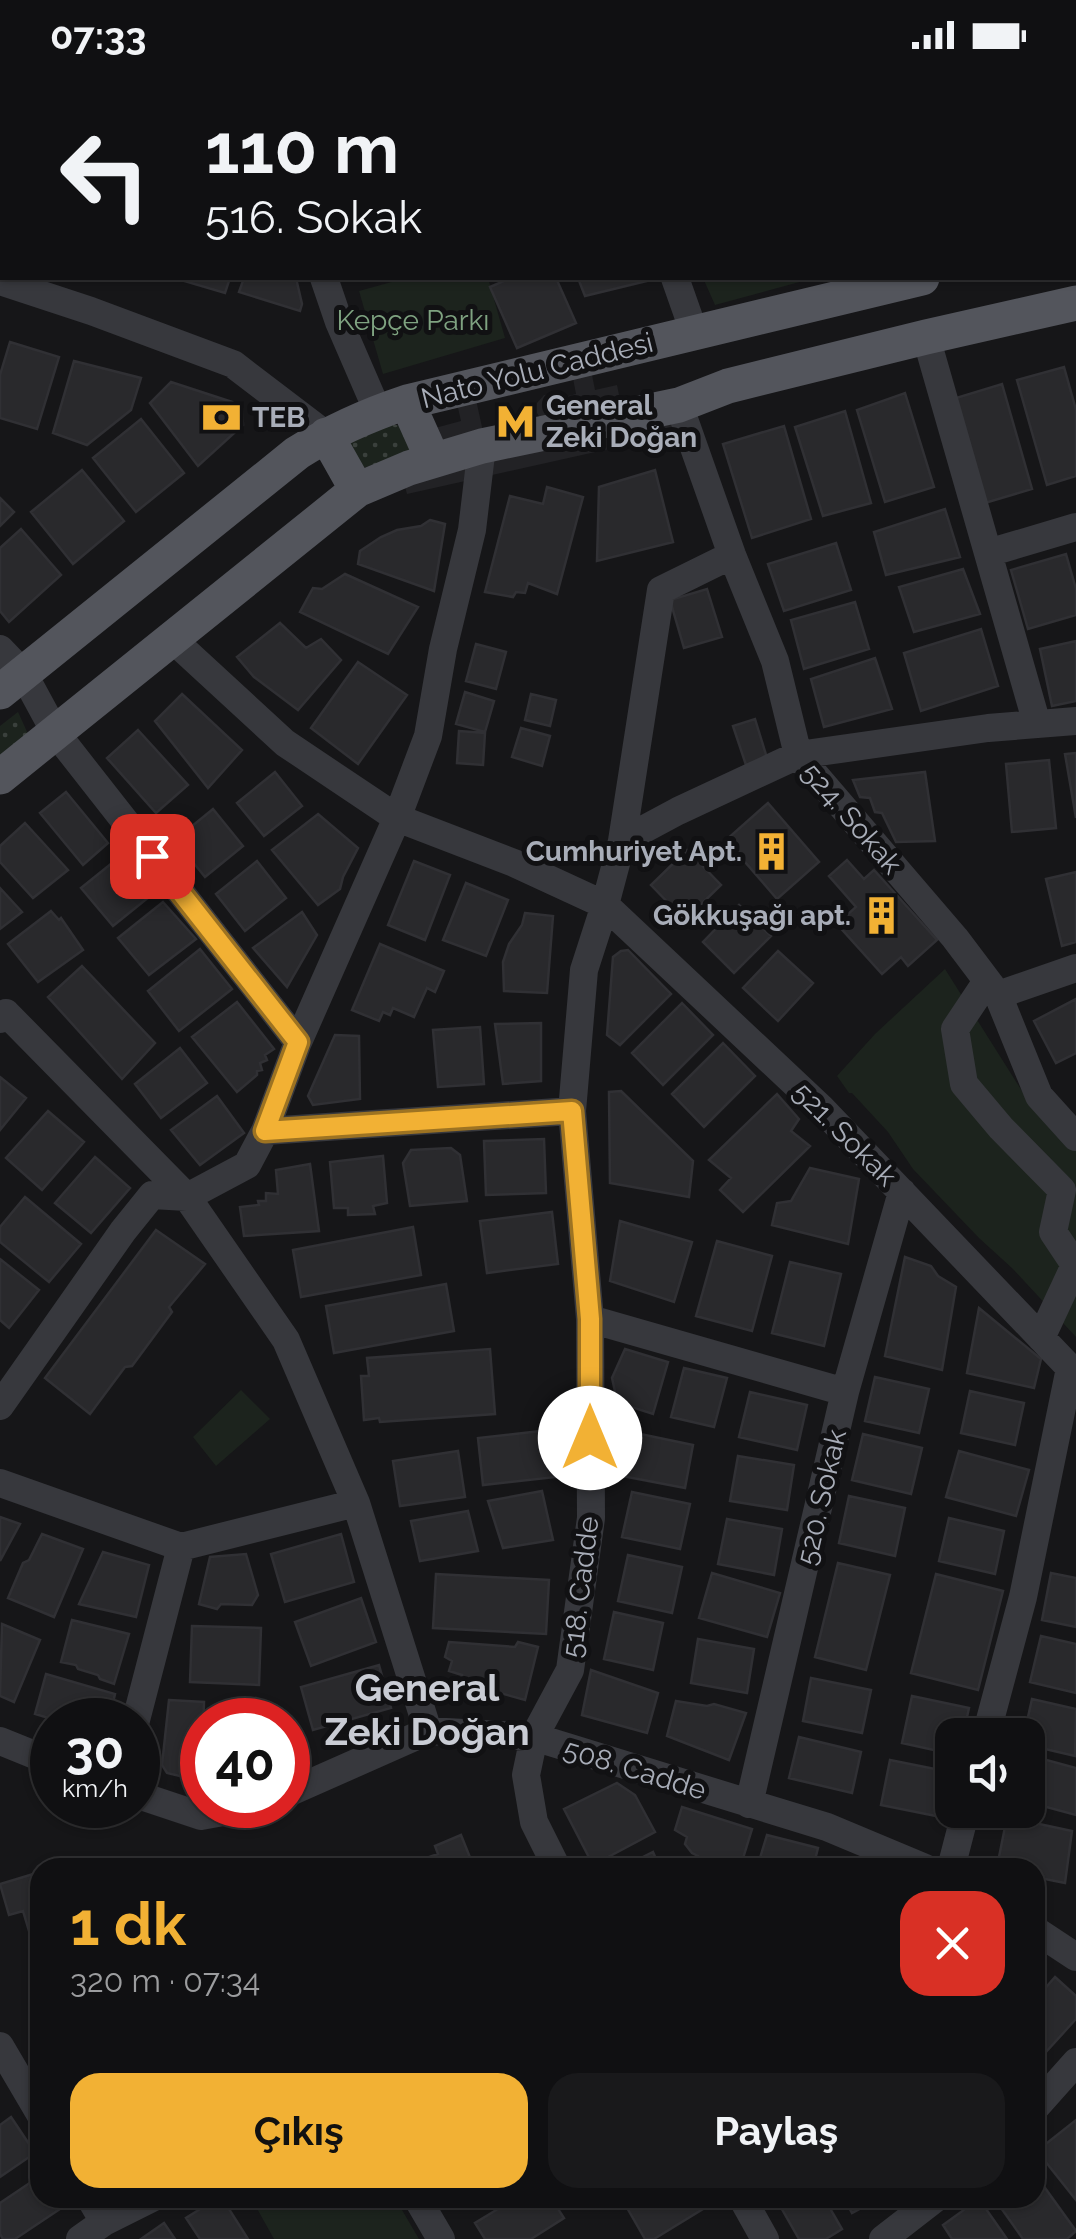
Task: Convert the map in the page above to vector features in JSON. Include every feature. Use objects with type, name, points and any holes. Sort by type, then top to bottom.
[{"type":"main road","name":"Nato Yolu Caddesi","points":[[8,671],[326,435],[392,407],[909,280]]},
{"type":"main road","points":[[0,777],[357,490],[432,460],[482,446],[679,405],[728,386],[1076,302]]},
{"type":"main road","points":[[392,407],[432,460]]},
{"type":"main road","points":[[326,435],[357,490]]},
{"type":"street","points":[[325,280],[339,322],[392,407]]},
{"type":"street","points":[[676,280],[694,332]]},
{"type":"street","points":[[0,281],[233,364],[326,435]]},
{"type":"street","points":[[926,336],[1037,724]]},
{"type":"street","name":"524. Sokak","points":[[679,405],[732,555],[775,661],[798,755],[992,988],[1039,1096],[1076,1136]]},
{"type":"street","points":[[0,1406],[152,1195],[187,1197],[248,1165],[397,818],[428,736],[443,650],[472,530],[482,446]]},
{"type":"street","points":[[988,553],[1076,527]]},
{"type":"street","name":"518. Cadde","points":[[552,1858],[534,1822],[526,1775],[534,1738],[570,1670],[591,1518],[590,1319],[572,1111],[584,970],[622,841],[661,590],[732,555]]},
{"type":"street","name":"521. Sokak","points":[[170,638],[284,743],[397,818],[605,905],[821,1108],[1073,1370]]},
{"type":"street","points":[[8,671],[298,1042]]},
{"type":"street","points":[[622,841],[798,755],[988,728],[1076,721]]},
{"type":"street","points":[[1041,1338],[1076,1265],[1053,1232],[1062,1190],[964,1084],[955,1029],[992,988],[1076,968]]},
{"type":"street","points":[[0,1019],[6,1013],[187,1197],[286,1340],[356,1503],[428,1731]]},
{"type":"street","points":[[265,1131],[572,1111]]},
{"type":"street","name":"520. Sokak","points":[[750,1804],[845,1392],[902,1192]]},
{"type":"street","points":[[590,1319],[845,1392]]},
{"type":"street","points":[[991,1718],[1023,1597],[1073,1370]]},
{"type":"street","points":[[0,1483],[182,1547],[356,1503]]},
{"type":"street","points":[[142,1698],[182,1547]]},
{"type":"street","name":"508. Cadde","points":[[310,1783],[428,1731],[534,1738],[827,1827],[901,1858]]},
{"type":"street","points":[[0,1741],[30,1753]]},
{"type":"street","points":[[954,1858],[961,1828]]},
{"type":"street","points":[[1045,1937],[1076,1958]]},
{"type":"street","points":[[0,2046],[30,2097]]},
{"type":"street","points":[[1045,2097],[1076,2062]]},
{"type":"street","points":[[423,2208],[441,2239]]},
{"type":"street","points":[[748,2208],[765,2239]]},
{"type":"street","points":[[883,2239],[923,2208]]},
{"type":"street","points":[[80,2239],[97,2210]]},
{"type":"shaded area","points":[[656,340],[659,355],[591,370],[595,390],[617,385],[621,405],[599,410],[604,434],[672,419],[676,434],[407,494],[403,479],[470,464],[465,441],[440,447],[435,428],[461,421],[456,399],[390,414],[387,400]],"holes":[[[572,373],[576,394],[544,395],[537,403],[537,413],[551,425],[580,415],[585,438],[489,459],[475,395]]]},
{"type":"green space","name":"Kepçe Parkı","points":[[399,280],[489,280],[505,338],[383,374],[359,291]]},
{"type":"green space","points":[[704,280],[807,280],[715,305]]},
{"type":"green space","points":[[393,424],[403,427],[412,445],[407,454],[360,469],[346,443]]},
{"type":"green space","points":[[18,712],[28,734],[0,758],[0,726]]},
{"type":"green space","points":[[945,969],[1027,1099],[1076,1148],[1076,1337],[913,1169],[888,1132],[837,1076],[875,1034]]},
{"type":"green space","points":[[241,1390],[270,1419],[216,1466],[193,1437]]},
{"type":"green space","points":[[257,2208],[401,2208],[419,2239],[274,2239]]},
{"type":"building","points":[[181,280],[229,280],[225,293]]},
{"type":"building","points":[[243,280],[296,280],[302,304],[300,311],[239,292]]},
{"type":"building","points":[[506,280],[557,280],[576,323],[517,348],[490,287]]},
{"type":"building","points":[[579,280],[651,280],[585,296]]},
{"type":"building","points":[[10,342],[59,357],[37,429],[0,418],[0,375]]},
{"type":"building","points":[[74,361],[141,378],[131,410],[87,445],[53,433]]},
{"type":"building","points":[[1064,367],[1076,410],[1076,476],[1047,485],[1017,380]]},
{"type":"building","points":[[171,382],[242,409],[243,425],[198,466],[150,403]]},
{"type":"building","points":[[1002,384],[1032,489],[985,503],[956,398]]},
{"type":"building","points":[[905,393],[934,487],[885,502],[857,410]]},
{"type":"building","points":[[845,411],[871,503],[823,516],[795,427]]},
{"type":"building","points":[[141,419],[184,473],[136,512],[93,458]]},
{"type":"building","points":[[784,426],[811,519],[752,538],[723,444]]},
{"type":"building","points":[[82,470],[124,521],[73,564],[31,512]]},
{"type":"building","points":[[655,470],[673,542],[597,561],[599,487]]},
{"type":"building","points":[[547,487],[583,497],[557,594],[528,583],[525,593],[516,592],[513,597],[485,592],[510,496],[543,504]]},
{"type":"building","points":[[0,498],[14,512],[0,526]]},
{"type":"building","points":[[945,509],[960,557],[886,575],[874,532]]},
{"type":"building","points":[[430,520],[445,524],[434,591],[358,564],[360,551],[381,537]]},
{"type":"building","points":[[21,529],[61,575],[9,622],[0,611],[0,548]]},
{"type":"building","points":[[836,543],[851,590],[784,611],[768,564]]},
{"type":"building","points":[[1066,554],[1076,589],[1076,615],[1028,629],[1011,570]]},
{"type":"building","points":[[963,569],[980,614],[914,632],[899,587]]},
{"type":"building","points":[[345,574],[418,607],[388,654],[300,612],[313,588],[322,589]]},
{"type":"building","points":[[707,589],[722,637],[684,648],[670,600]]},
{"type":"building","points":[[855,602],[869,649],[804,669],[791,620]]},
{"type":"building","points":[[280,623],[306,648],[321,639],[341,660],[298,710],[254,677],[237,657]]},
{"type":"building","points":[[981,629],[998,686],[921,711],[904,653]]},
{"type":"building","points":[[1076,641],[1076,701],[1052,706],[1040,649]]},
{"type":"building","points":[[476,644],[506,652],[496,689],[466,681]]},
{"type":"building","points":[[875,658],[892,709],[824,727],[811,679]]},
{"type":"building","points":[[358,662],[407,695],[358,764],[311,728]]},
{"type":"building","points":[[465,692],[494,701],[485,732],[456,724]]},
{"type":"building","points":[[182,694],[242,750],[208,788],[155,721]]},
{"type":"building","points":[[531,694],[556,700],[550,726],[525,720]]},
{"type":"building","points":[[755,719],[767,758],[746,765],[733,726]]},
{"type":"building","points":[[521,728],[550,736],[542,766],[512,757]]},
{"type":"building","points":[[138,730],[188,785],[156,813],[107,758]]},
{"type":"building","points":[[459,731],[485,733],[483,765],[457,763]]},
{"type":"building","points":[[1076,753],[1076,818],[1065,754]]},
{"type":"building","points":[[1049,760],[1056,828],[1012,832],[1006,764]]},
{"type":"building","points":[[275,772],[302,806],[264,836],[237,803]]},
{"type":"building","points":[[925,772],[935,841],[896,842],[882,813],[875,812],[870,798],[860,797],[853,780]]},
{"type":"building","points":[[66,792],[108,843],[83,865],[40,813]]},
{"type":"building","name":"Cumhuriyet Apt.","points":[[768,803],[819,862],[777,899],[726,840]]},
{"type":"building","points":[[213,809],[243,846],[205,877],[175,840]]},
{"type":"building","points":[[318,814],[358,848],[340,889],[318,905],[272,850]]},
{"type":"building","points":[[25,823],[68,870],[33,898],[0,862],[0,846]]},
{"type":"building","points":[[687,850],[721,885],[685,920],[651,885]]},
{"type":"building","points":[[127,851],[160,888],[113,926],[81,888]]},
{"type":"building","name":"Gökkuşağı apt.","points":[[847,860],[864,879],[874,870],[937,940],[908,966],[901,957],[882,974],[837,924],[856,907],[829,876]]},
{"type":"building","points":[[257,861],[286,898],[245,931],[216,894]]},
{"type":"building","points":[[414,861],[450,875],[425,940],[388,925]]},
{"type":"building","points":[[1076,872],[1076,942],[1062,946],[1046,879]]},
{"type":"building","points":[[466,883],[508,900],[486,956],[443,940]]},
{"type":"building","points":[[0,888],[22,912],[0,929]]},
{"type":"building","points":[[163,902],[196,939],[149,975],[118,938]]},
{"type":"building","points":[[739,905],[771,936],[734,973],[703,942]]},
{"type":"building","points":[[51,911],[61,918],[83,950],[38,982],[8,944]]},
{"type":"building","points":[[302,912],[317,935],[287,987],[253,948]]},
{"type":"building","points":[[525,913],[553,916],[547,993],[504,991],[503,962]]},
{"type":"building","points":[[380,944],[444,971],[435,992],[427,988],[414,1017],[393,1008],[390,1015],[383,1012],[379,1021],[352,1010]]},
{"type":"building","points":[[200,949],[232,989],[179,1031],[148,991]]},
{"type":"building","points":[[628,950],[671,994],[620,1045],[607,1035],[613,957]]},
{"type":"building","points":[[778,951],[813,983],[778,1021],[743,988]]},
{"type":"building","points":[[82,966],[155,1043],[122,1079],[48,997]]},
{"type":"building","points":[[1076,999],[1076,1053],[1056,1063],[1034,1021]]},
{"type":"building","points":[[237,1002],[274,1049],[260,1063],[262,1070],[237,1092],[192,1037]]},
{"type":"building","points":[[682,1003],[713,1035],[663,1085],[632,1053]]},
{"type":"building","points":[[541,1023],[541,1081],[503,1084],[495,1024]]},
{"type":"building","points":[[480,1027],[484,1084],[438,1087],[433,1030]]},
{"type":"building","points":[[335,1035],[359,1036],[360,1099],[313,1105],[308,1096]]},
{"type":"building","points":[[723,1043],[755,1076],[704,1127],[672,1094]]},
{"type":"building","points":[[180,1048],[207,1083],[161,1118],[135,1084]]},
{"type":"building","points":[[0,1077],[26,1098],[0,1130]]},
{"type":"building","points":[[621,1091],[693,1161],[689,1197],[610,1183],[609,1092]]},
{"type":"building","points":[[777,1094],[799,1119],[791,1131],[810,1146],[743,1212],[720,1190],[731,1178],[709,1160]]},
{"type":"building","points":[[217,1096],[244,1133],[200,1165],[171,1130]]},
{"type":"building","points":[[48,1111],[84,1142],[42,1190],[6,1158]]},
{"type":"building","points":[[544,1139],[546,1193],[486,1195],[484,1141]]},
{"type":"building","points":[[451,1148],[460,1155],[467,1201],[410,1206],[403,1163],[411,1150]]},
{"type":"building","points":[[383,1156],[387,1203],[373,1206],[375,1214],[348,1215],[348,1208],[334,1208],[330,1162]]},
{"type":"building","points":[[95,1157],[130,1188],[91,1233],[55,1203]]},
{"type":"building","points":[[310,1164],[319,1231],[244,1236],[240,1207],[259,1205],[258,1201],[266,1201],[266,1193],[278,1194],[276,1170]]},
{"type":"building","points":[[810,1168],[859,1179],[848,1244],[772,1225],[777,1203],[791,1201]]},
{"type":"building","points":[[25,1197],[81,1244],[49,1282],[0,1242],[0,1227]]},
{"type":"building","points":[[552,1212],[558,1264],[487,1273],[480,1221]]},
{"type":"building","points":[[620,1221],[692,1242],[674,1302],[610,1281]]},
{"type":"building","points":[[413,1227],[421,1275],[301,1297],[293,1250]]},
{"type":"building","points":[[156,1230],[205,1264],[169,1307],[172,1312],[132,1366],[125,1367],[90,1414],[45,1378]]},
{"type":"building","points":[[717,1241],[772,1256],[752,1331],[696,1316]]},
{"type":"building","points":[[905,1257],[931,1266],[938,1276],[956,1287],[942,1370],[885,1356]]},
{"type":"building","points":[[0,1259],[39,1290],[9,1328],[0,1320]]},
{"type":"building","points":[[790,1262],[841,1274],[824,1346],[772,1333]]},
{"type":"building","points":[[446,1284],[454,1331],[334,1353],[326,1306]]},
{"type":"building","points":[[979,1308],[1041,1359],[1034,1388],[967,1373]]},
{"type":"building","points":[[490,1349],[495,1414],[364,1420],[361,1376],[369,1376],[367,1358]]},
{"type":"building","points":[[625,1349],[668,1362],[653,1414],[619,1403],[612,1378]]},
{"type":"building","points":[[684,1368],[727,1378],[714,1427],[671,1417]]},
{"type":"building","points":[[875,1377],[929,1389],[919,1433],[865,1421]]},
{"type":"building","points":[[970,1391],[1024,1403],[1015,1445],[961,1433]]},
{"type":"building","points":[[750,1392],[807,1405],[797,1450],[739,1437]]},
{"type":"building","points":[[550,1430],[556,1477],[483,1485],[478,1438]]},
{"type":"building","points":[[626,1431],[693,1445],[685,1488],[617,1475]]},
{"type":"building","points":[[863,1434],[922,1448],[911,1494],[852,1480]]},
{"type":"building","points":[[458,1451],[465,1497],[400,1506],[393,1461]]},
{"type":"building","points":[[959,1451],[1029,1470],[1016,1516],[946,1497]]},
{"type":"building","points":[[738,1456],[794,1465],[787,1510],[730,1501]]},
{"type":"building","points":[[542,1491],[553,1540],[503,1548],[488,1501]]},
{"type":"building","points":[[632,1492],[690,1504],[680,1549],[622,1537]]},
{"type":"building","points":[[849,1496],[905,1508],[895,1556],[839,1543]]},
{"type":"building","points":[[468,1511],[478,1551],[420,1561],[411,1521]]},
{"type":"building","points":[[0,1517],[20,1524],[0,1561]]},
{"type":"building","points":[[949,1518],[1004,1531],[995,1574],[939,1561]]},
{"type":"building","points":[[727,1519],[782,1529],[774,1575],[718,1564]]},
{"type":"building","points":[[42,1534],[83,1549],[54,1617],[8,1598],[23,1563],[29,1560]]},
{"type":"building","points":[[341,1534],[354,1582],[285,1602],[271,1554]]},
{"type":"building","points":[[103,1552],[149,1565],[136,1617],[79,1604]]},
{"type":"building","points":[[246,1554],[258,1595],[252,1605],[221,1604],[217,1609],[199,1604],[210,1557]]},
{"type":"building","points":[[628,1555],[682,1567],[672,1613],[618,1601]]},
{"type":"building","points":[[838,1563],[890,1575],[866,1670],[815,1657]]},
{"type":"building","points":[[712,1573],[780,1593],[767,1637],[699,1618]]},
{"type":"building","points":[[1051,1573],[1076,1578],[1076,1627],[1042,1620]]},
{"type":"building","points":[[436,1574],[549,1580],[546,1634],[433,1628]]},
{"type":"building","points":[[936,1574],[1003,1591],[978,1690],[911,1673]]},
{"type":"building","points":[[361,1598],[376,1642],[311,1666],[295,1622]]},
{"type":"building","points":[[614,1612],[663,1623],[653,1670],[604,1659]]},
{"type":"building","points":[[72,1620],[129,1634],[114,1684],[61,1662]]},
{"type":"building","points":[[2,1624],[40,1640],[14,1702],[0,1696]]},
{"type":"building","points":[[192,1626],[261,1628],[259,1685],[190,1682]]},
{"type":"building","points":[[1041,1636],[1076,1644],[1076,1693],[1030,1682]]},
{"type":"building","points":[[698,1639],[754,1649],[747,1693],[691,1683]]},
{"type":"building","points":[[449,1642],[515,1647],[518,1642],[538,1647],[525,1700],[461,1682],[462,1675],[449,1671],[452,1661],[445,1657]]},
{"type":"building","points":[[379,1665],[391,1708],[313,1730],[310,1698],[304,1698],[301,1687]]},
{"type":"building","points":[[591,1670],[658,1693],[647,1733],[582,1715]]},
{"type":"building","points":[[46,1674],[115,1694],[114,1698],[39,1698]]},
{"type":"building","points":[[811,1678],[871,1690],[862,1733],[803,1721]]},
{"type":"building","points":[[912,1696],[969,1708],[967,1718],[935,1718],[935,1750],[902,1743]]},
{"type":"building","points":[[1032,1699],[1076,1709],[1075,1756],[1045,1749],[1045,1718],[1028,1718]]},
{"type":"building","points":[[169,1700],[180,1701],[180,1776],[167,1773],[162,1765]]},
{"type":"building","points":[[676,1701],[714,1704],[746,1713],[729,1760],[667,1736]]},
{"type":"building","points":[[799,1737],[861,1752],[852,1793],[789,1778]]},
{"type":"building","points":[[890,1760],[935,1769],[935,1816],[881,1805]]},
{"type":"building","points":[[1045,1760],[1076,1768],[1076,1815],[1045,1807]]},
{"type":"building","points":[[617,1783],[635,1795],[655,1832],[606,1858],[589,1858],[564,1809]]},
{"type":"building","points":[[682,1807],[752,1829],[743,1858],[698,1858],[685,1844],[687,1837],[675,1830]]},
{"type":"building","points":[[1045,1825],[1072,1831],[1065,1883],[1045,1879],[1045,1858],[999,1858],[1005,1828]]},
{"type":"building","points":[[461,1835],[470,1858],[429,1858],[438,1854],[435,1846]]},
{"type":"building","points":[[767,1835],[818,1848],[816,1858],[760,1858]]},
{"type":"building","points":[[30,1875],[30,1934],[23,1911],[9,1915],[0,1884]]},
{"type":"building","points":[[1055,1977],[1076,1996],[1076,2019],[1045,2053],[1045,1988]]},
{"type":"building","points":[[11,2117],[30,2146],[30,2156],[0,2177],[0,2125]]},
{"type":"building","points":[[1076,2120],[1076,2200],[1045,2161],[1045,2145]]},
{"type":"building","points":[[30,2183],[30,2208],[62,2208],[15,2239],[3,2239],[0,2203]]},
{"type":"building","points":[[1045,2188],[1076,2231],[1067,2239],[1023,2239],[1001,2208],[1045,2208]]},
{"type":"building","points":[[202,2208],[228,2208],[248,2239],[200,2239],[186,2218]]},
{"type":"building","points":[[500,2208],[558,2208],[564,2218],[531,2239],[485,2239],[475,2223]]},
{"type":"building","points":[[627,2208],[704,2208],[654,2239],[645,2239]]},
{"type":"building","points":[[781,2208],[830,2208],[842,2229],[826,2239],[799,2239]]},
{"type":"building","points":[[967,2208],[985,2208],[1007,2239],[952,2239],[943,2225]]},
{"type":"building","points":[[164,2223],[175,2239],[141,2239]]},
{"type":"place","name":"TEB","points":[[222,417]]},
{"type":"place","name":"General Zeki Doğan","points":[[516,421]]},
{"type":"place","name":"Cumhuriyet Apt.","points":[[772,851]]},
{"type":"place","name":"Gökkuşağı apt.","points":[[881,915]]},
{"type":"district","name":"General Zeki Doğan","points":[[427,1710]]},
{"type":"route","points":[[152,856],[298,1042],[265,1131],[572,1111],[590,1319],[590,1438]]}]
